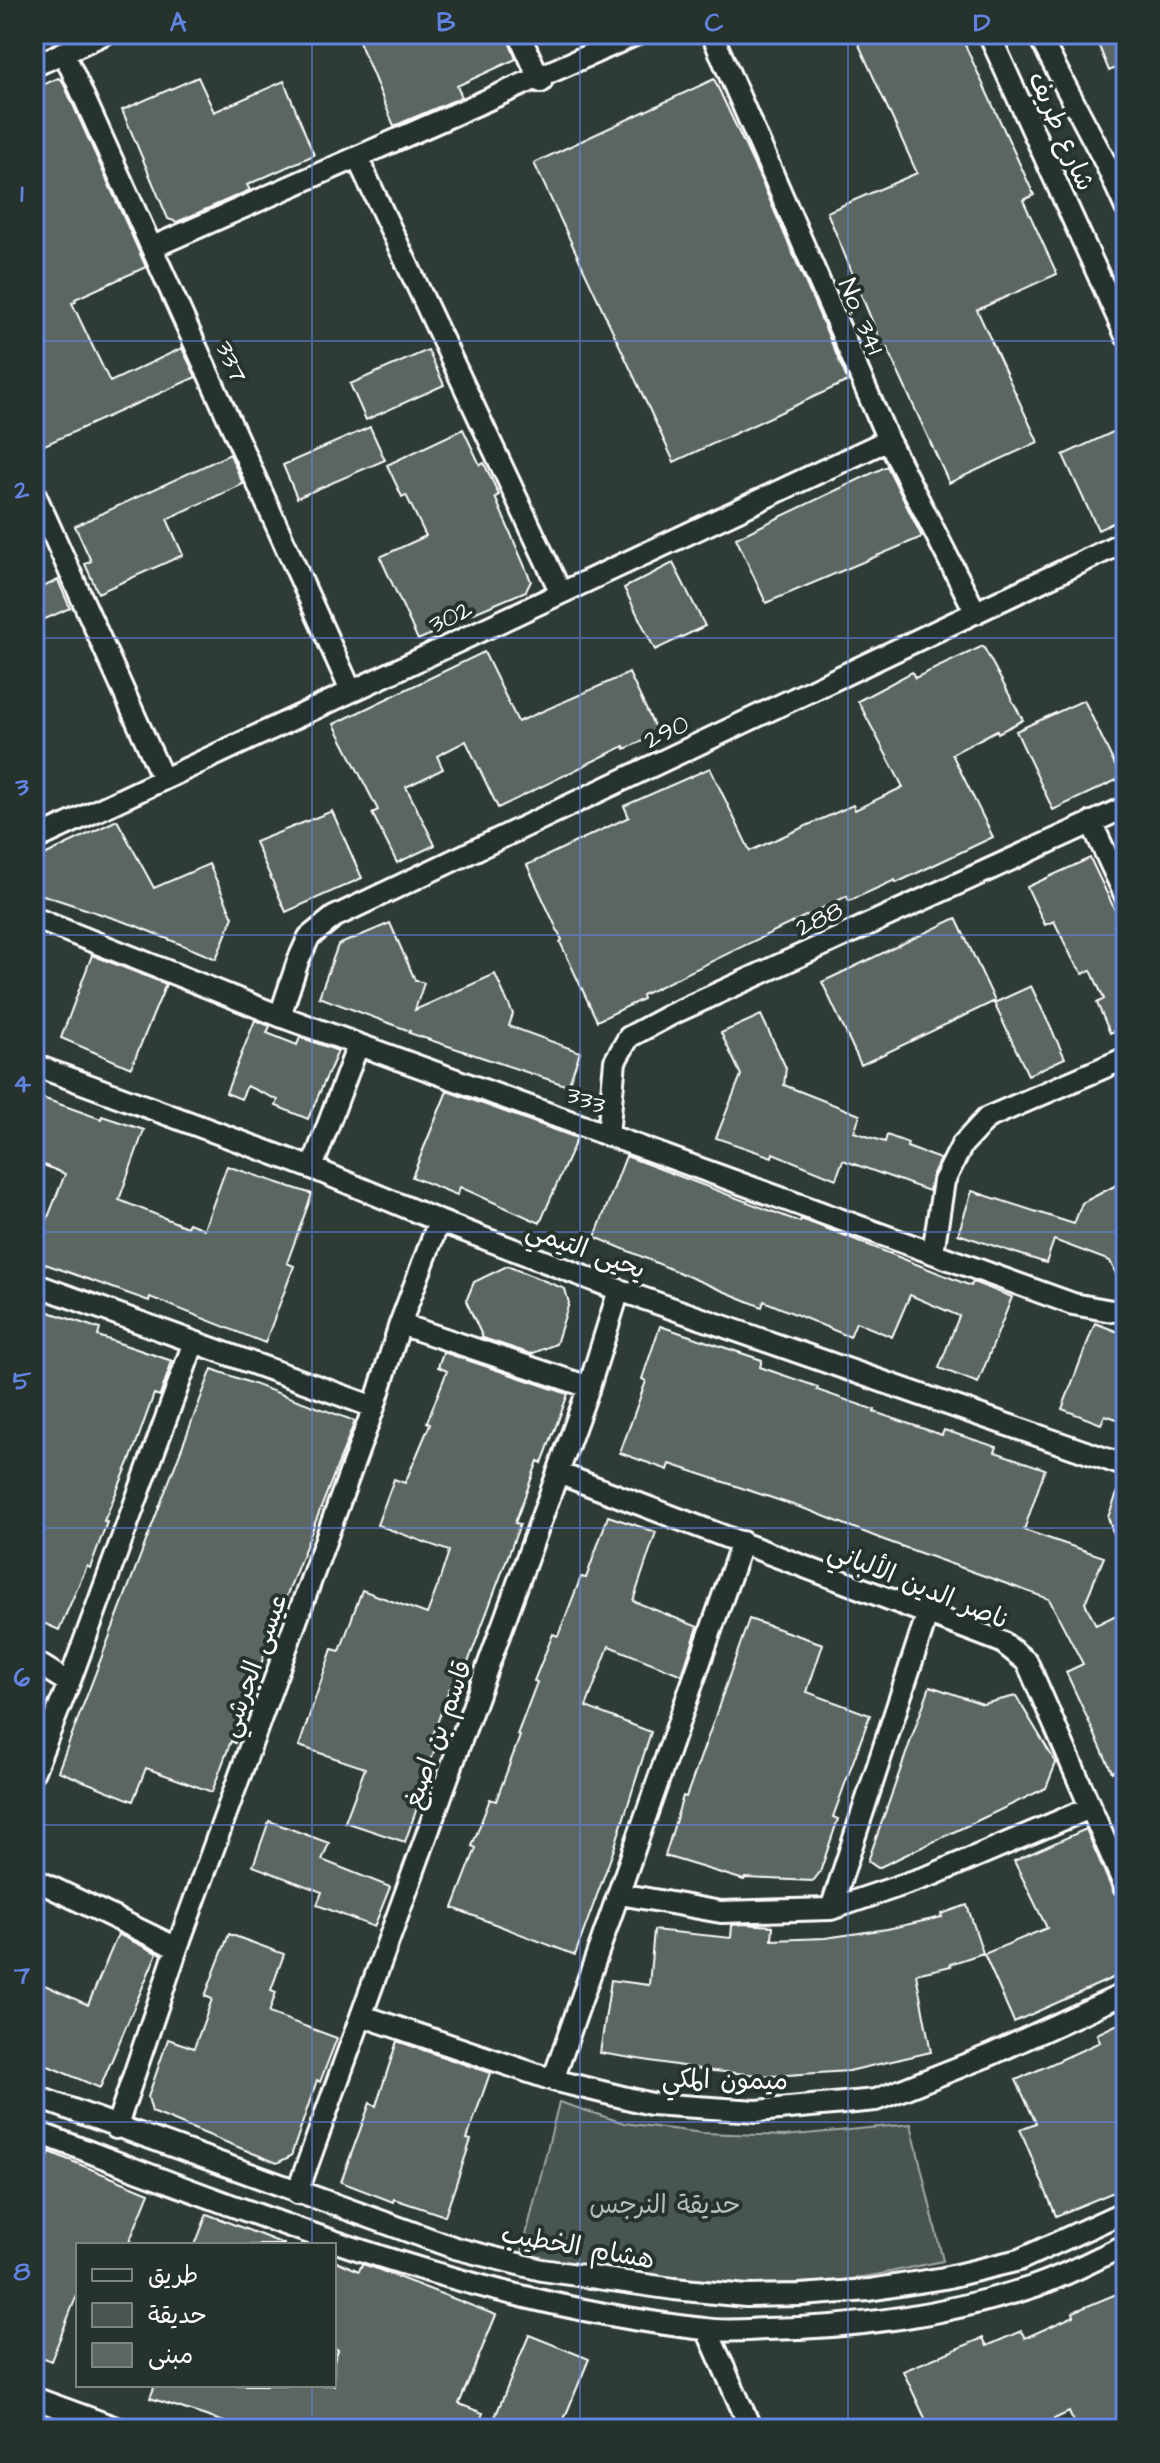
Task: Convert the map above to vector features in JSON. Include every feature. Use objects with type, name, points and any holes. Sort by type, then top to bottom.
[{"type":"street","points":[[34,66],[104,34]]},
{"type":"street","points":[[519,34],[540,80]]},
{"type":"street","points":[[153,247],[540,80],[637,34]]},
{"type":"street","name":"No. 341","points":[[712,34],[888,440],[976,613]]},
{"type":"street","name":"شارع طريف","points":[[989,34],[1126,336]]},
{"type":"street","name":"شارع طريف","points":[[1038,34],[1126,208]]},
{"type":"street","name":"337","points":[[64,53],[351,691]]},
{"type":"street","points":[[357,157],[561,593]]},
{"type":"street","name":"302","points":[[34,840],[888,440]]},
{"type":"street","points":[[34,492],[163,779]]},
{"type":"street","name":"290","points":[[280,1016],[309,937],[334,917],[1126,541]]},
{"type":"street","name":"288","points":[[608,1135],[615,1061],[629,1037],[672,1014],[1126,807]]},
{"type":"street","points":[[1091,822],[1126,897]]},
{"type":"street","name":"333","points":[[34,918],[358,1045],[1073,1304],[1112,1311],[1126,1309]]},
{"type":"street","points":[[312,1168],[358,1045]]},
{"type":"street","points":[[933,1252],[944,1181],[962,1145],[987,1118],[1126,1058]]},
{"type":"street","name":"يحيى التيمي","points":[[34,1065],[312,1168],[619,1290],[1126,1466]]},
{"type":"street","name":"عيسى الجرشي","points":[[116,2128],[177,1948],[439,1221]]},
{"type":"street","points":[[34,1284],[374,1407]]},
{"type":"street","name":"قاسم بن اصبغ","points":[[297,2193],[589,1387],[619,1290]]},
{"type":"street","points":[[400,1324],[589,1387]]},
{"type":"street","points":[[34,1771],[194,1342]]},
{"type":"street","name":"ناصر الدين الألباني","points":[[558,1473],[1002,1642],[1027,1662],[1126,1889]]},
{"type":"street","points":[[553,2080],[742,1542]]},
{"type":"street","points":[[831,1909],[927,1615]]},
{"type":"street","points":[[34,1661],[69,1683]]},
{"type":"street","points":[[620,1894],[721,1912],[831,1909],[932,1875],[1090,1808]]},
{"type":"street","points":[[34,1879],[177,1948]]},
{"type":"street","name":"ميمون المكي","points":[[363,2016],[553,2080],[651,2104],[741,2110],[876,2100],[990,2055],[1126,1993]]},
{"type":"street","name":"هشام الخطيب","points":[[34,2096],[455,2248],[542,2270],[674,2289],[746,2296],[869,2290],[944,2278],[1019,2260],[1126,2211]]},
{"type":"street","points":[[34,2131],[377,2257],[542,2303],[707,2330],[806,2329],[894,2321],[1035,2286],[1126,2245]]},
{"type":"street","points":[[707,2330],[751,2429]]},
{"type":"street","points":[[34,2398],[119,2429]]},
{"type":"green space","name":"حديقة النرجس","points":[[559,2102],[624,2123],[703,2133],[784,2136],[911,2124],[943,2261],[854,2279],[761,2284],[640,2277],[521,2255]]},
{"type":"building","points":[[356,34],[506,34],[516,59],[457,86],[462,97],[394,126]]},
{"type":"building","points":[[854,34],[960,34],[1034,195],[1023,200],[1057,274],[977,310],[1038,442],[949,483],[887,348],[884,350],[827,212],[917,173]]},
{"type":"building","points":[[1094,34],[1126,34],[1126,64],[1109,71]]},
{"type":"building","points":[[198,77],[214,112],[284,81],[314,155],[247,185],[250,190],[177,222],[168,219],[122,110]]},
{"type":"building","points":[[58,78],[62,80],[146,267],[72,303],[110,382],[182,348],[196,377],[38,448],[34,439],[34,89]]},
{"type":"building","points":[[714,79],[848,381],[674,462],[534,163]]},
{"type":"building","points":[[428,350],[444,385],[366,420],[350,384]]},
{"type":"building","points":[[1126,426],[1126,517],[1098,530],[1063,455]]},
{"type":"building","points":[[370,427],[385,460],[297,498],[283,465]]},
{"type":"building","points":[[463,429],[499,495],[495,497],[531,581],[526,591],[418,640],[380,557],[426,536],[387,465]]},
{"type":"building","points":[[230,454],[243,484],[167,519],[183,555],[98,593],[85,564],[91,561],[75,526]]},
{"type":"building","points":[[887,466],[922,537],[766,603],[736,538]]},
{"type":"building","points":[[673,563],[705,626],[655,650],[624,588]]},
{"type":"building","points":[[58,580],[70,608],[34,624],[34,591]]},
{"type":"building","points":[[983,646],[1023,720],[952,754],[993,837],[896,883],[895,880],[849,901],[847,896],[642,995],[643,999],[597,1021],[527,865],[629,817],[624,806],[710,768],[750,851],[853,805],[855,810],[903,787],[858,701],[912,672],[915,678]]},
{"type":"building","points":[[484,652],[518,722],[629,673],[658,734],[625,749],[624,746],[498,808],[466,741],[437,756],[443,769],[406,787],[435,845],[397,863],[372,813],[378,810],[334,724]]},
{"type":"building","points":[[1084,700],[1121,778],[1053,810],[1016,731]]},
{"type":"building","points":[[332,811],[362,878],[286,912],[255,842]]},
{"type":"building","points":[[117,820],[154,888],[209,864],[233,917],[216,959],[134,925],[34,892],[34,860]]},
{"type":"building","points":[[1090,858],[1126,933],[1126,1026],[1110,1033],[1097,1003],[1104,999],[1091,970],[1083,974],[1054,921],[1045,925],[1027,887]]},
{"type":"building","points":[[956,918],[995,1001],[861,1065],[822,982]]},
{"type":"building","points":[[390,923],[415,980],[424,983],[415,1010],[495,974],[513,1014],[509,1026],[580,1052],[568,1086],[409,1033],[319,997],[338,945]]},
{"type":"building","points":[[92,955],[166,984],[131,1068],[61,1038]]},
{"type":"building","points":[[1031,986],[1065,1058],[1028,1075],[994,1003]]},
{"type":"building","points":[[761,1015],[786,1068],[784,1085],[860,1115],[854,1132],[885,1142],[887,1135],[908,1143],[907,1147],[940,1159],[929,1191],[843,1160],[836,1179],[773,1153],[772,1157],[716,1138],[741,1075],[721,1033]]},
{"type":"building","points":[[255,1020],[270,1026],[267,1033],[297,1045],[300,1037],[338,1051],[308,1119],[276,1106],[278,1100],[247,1086],[241,1099],[226,1093]]},
{"type":"building","points":[[447,1091],[577,1138],[540,1223],[460,1187],[457,1195],[412,1177]]},
{"type":"building","points":[[34,1095],[101,1119],[102,1116],[144,1130],[119,1200],[187,1227],[189,1223],[204,1229],[227,1166],[312,1194],[287,1263],[294,1266],[265,1343],[150,1297],[149,1301],[34,1260],[65,1174],[34,1161]]},
{"type":"building","points":[[626,1156],[800,1222],[801,1219],[841,1234],[971,1286],[973,1282],[1012,1297],[978,1383],[939,1368],[959,1316],[910,1295],[892,1337],[856,1322],[850,1337],[764,1301],[762,1307],[595,1237]]},
{"type":"building","points":[[1126,1180],[1126,1296],[1110,1261],[1054,1240],[1046,1263],[958,1234],[972,1191],[1074,1224],[1082,1203]]},
{"type":"building","points":[[507,1266],[565,1289],[569,1303],[556,1344],[531,1354],[483,1338],[466,1301],[474,1282]]},
{"type":"building","points":[[34,1307],[100,1329],[98,1336],[172,1361],[160,1396],[154,1394],[104,1521],[107,1522],[90,1568],[87,1566],[59,1630],[34,1619]]},
{"type":"building","points":[[1095,1323],[1126,1335],[1126,1422],[1105,1415],[1101,1424],[1062,1409]]},
{"type":"building","points":[[660,1326],[762,1360],[760,1367],[818,1387],[817,1390],[874,1412],[942,1435],[944,1430],[997,1447],[995,1452],[1045,1469],[1024,1530],[1104,1557],[1085,1603],[1096,1625],[1126,1610],[1126,1766],[1112,1772],[1066,1672],[1083,1664],[1049,1599],[811,1511],[670,1464],[668,1470],[620,1453],[646,1381],[642,1379]]},
{"type":"building","points":[[443,1352],[568,1394],[542,1463],[538,1461],[515,1523],[520,1524],[457,1692],[449,1689],[430,1744],[436,1746],[421,1787],[424,1788],[405,1842],[345,1822],[365,1768],[299,1746],[332,1649],[340,1651],[362,1590],[427,1614],[438,1585],[449,1551],[377,1525],[394,1479],[405,1483],[430,1424],[427,1422],[447,1371],[438,1367]]},
{"type":"building","points":[[212,1369],[355,1421],[268,1643],[235,1743],[231,1741],[212,1792],[146,1768],[133,1801],[58,1771]]},
{"type":"building","points":[[1123,1478],[1126,1479],[1126,1563],[1123,1563],[1108,1517]]},
{"type":"building","points":[[608,1516],[656,1532],[633,1601],[698,1627],[682,1675],[609,1646],[586,1707],[651,1732],[614,1849],[575,1955],[453,1908],[476,1848],[472,1846],[490,1799],[496,1801],[520,1736],[517,1735],[537,1682],[534,1681],[553,1634],[558,1636],[581,1577],[586,1578]]},
{"type":"building","points":[[749,1619],[823,1644],[807,1692],[870,1715],[833,1817],[838,1819],[820,1872],[813,1881],[744,1880],[665,1856],[683,1796],[686,1797]]},
{"type":"building","points":[[930,1686],[983,1704],[1016,1696],[1056,1763],[1046,1788],[878,1868],[868,1861]]},
{"type":"building","points":[[269,1821],[329,1843],[322,1860],[390,1887],[374,1927],[317,1905],[322,1892],[253,1866]]},
{"type":"building","points":[[1086,1829],[1114,1894],[1126,1904],[1126,1972],[1014,2022],[984,1954],[1047,1928],[1014,1861]]},
{"type":"building","points":[[967,1905],[983,1953],[951,1966],[916,1974],[931,2052],[849,2071],[771,2076],[713,2071],[600,2053],[611,1980],[649,1985],[654,1930],[731,1938],[732,1925],[744,1924],[773,1926],[772,1940],[825,1938],[942,1917],[941,1914]]},
{"type":"building","points":[[118,1934],[157,1953],[100,2088],[34,2060],[34,1980],[88,2005]]},
{"type":"building","points":[[229,1934],[284,1954],[271,1990],[276,1992],[269,2013],[337,2038],[320,2082],[317,2080],[291,2156],[277,2163],[152,2112],[148,2097],[168,2039],[194,2048],[212,1999],[205,1996]]},
{"type":"building","points":[[1126,2020],[1126,2187],[1056,2216],[1020,2129],[1036,2123],[1016,2080],[1100,2042],[1097,2034]]},
{"type":"building","points":[[397,2041],[490,2073],[445,2216],[394,2199],[393,2202],[341,2182],[370,2103],[376,2106]]},
{"type":"building","points":[[50,2152],[149,2193],[129,2243],[76,2243],[76,2297],[51,2361],[34,2354],[34,2192]]},
{"type":"building","points":[[207,2214],[281,2243],[196,2243]]},
{"type":"building","points":[[336,2261],[359,2271],[362,2264],[372,2267],[496,2315],[459,2404],[483,2413],[477,2429],[246,2429],[150,2398],[154,2387],[336,2387]]},
{"type":"building","points":[[1126,2290],[1126,2429],[1076,2429],[1069,2412],[1033,2429],[930,2429],[903,2371],[983,2338],[987,2346],[1021,2331],[1025,2338],[1074,2316],[1073,2312]]},
{"type":"building","points":[[529,2335],[589,2359],[560,2429],[525,2429],[495,2417]]}]
